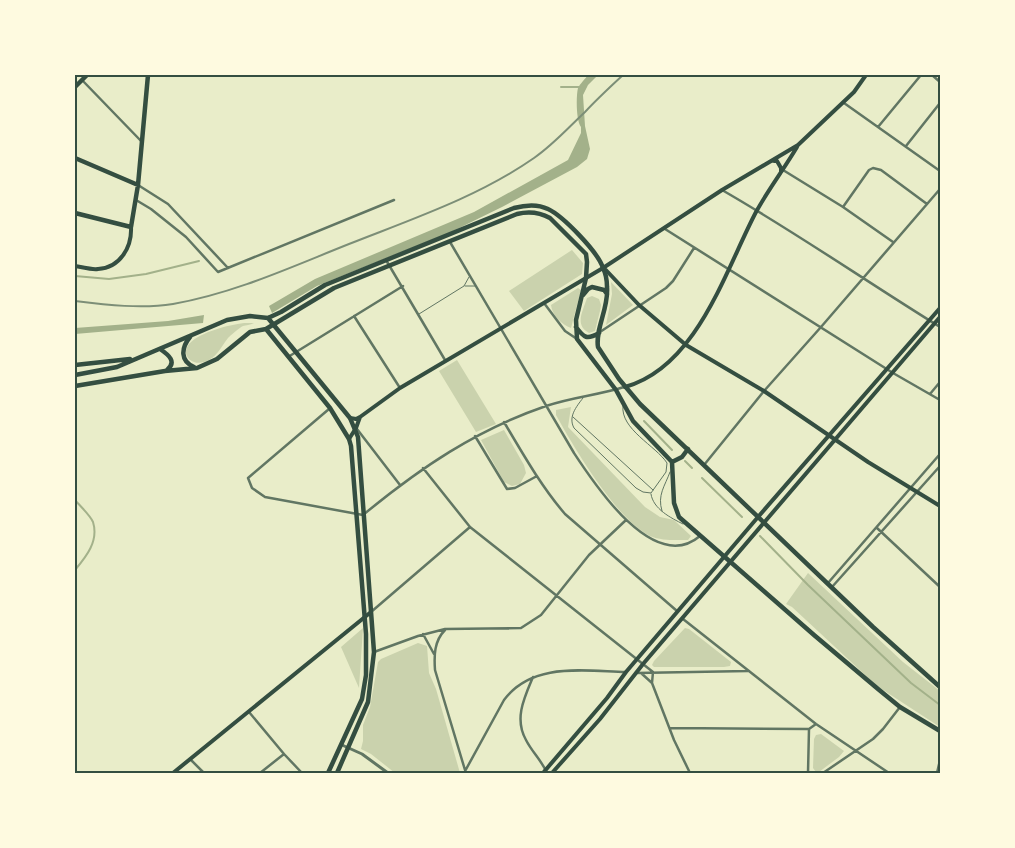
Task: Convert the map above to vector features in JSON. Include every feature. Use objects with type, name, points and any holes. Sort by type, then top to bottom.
[{"type":"main road","points":[[76,75],[82,80]]},
{"type":"main road","points":[[75,87],[87,75]]},
{"type":"main road","points":[[75,266],[99,270],[111,266],[125,253],[132,237],[131,228],[138,185],[148,75]]},
{"type":"main road","points":[[625,387],[660,370],[686,345],[718,291],[757,210],[798,145],[854,92],[866,75]]},
{"type":"main road","points":[[350,418],[356,419],[360,417],[400,388],[603,268],[722,190],[798,145]]},
{"type":"main road","points":[[75,158],[138,185]]},
{"type":"main road","points":[[773,161],[777,161],[780,165],[780,174]]},
{"type":"main road","points":[[75,386],[165,371],[197,368],[217,359],[250,332],[266,329],[321,294],[388,262],[514,208],[530,206],[550,210],[562,220],[591,248],[603,268],[639,305],[686,345],[764,392],[829,436],[940,506]]},
{"type":"main road","points":[[75,375],[116,367],[208,327],[237,317],[268,318],[282,312],[325,285],[450,242],[517,214],[527,212],[542,214],[550,218],[586,254],[588,262],[576,326],[577,339],[616,390],[633,421],[673,463],[673,488],[676,510],[679,517],[686,525],[900,707],[940,731]]},
{"type":"main road","points":[[75,213],[131,228]]},
{"type":"main road","points":[[603,268],[608,295],[597,341],[601,354],[625,387],[640,404],[758,518],[940,687]]},
{"type":"main road","points":[[582,298],[588,289],[592,287],[604,290],[608,295]]},
{"type":"main road","points":[[552,773],[893,373],[932,322],[940,308]]},
{"type":"main road","points":[[546,772],[626,672],[886,369],[932,322],[940,317]]},
{"type":"main road","points":[[268,318],[350,418],[356,428],[374,652],[368,702],[337,773]]},
{"type":"main road","points":[[576,326],[581,334],[588,337],[592,337],[599,332]]},
{"type":"main road","points":[[266,329],[330,408],[349,439],[351,446],[367,647],[365,683],[362,699],[328,773]]},
{"type":"main road","points":[[190,336],[182,352],[186,363],[197,368]]},
{"type":"main road","points":[[160,349],[170,356],[172,360],[170,367],[165,371]]},
{"type":"main road","points":[[75,365],[139,357]]},
{"type":"main road","points":[[349,439],[360,417]]},
{"type":"main road","points":[[358,446],[366,440]]},
{"type":"main road","points":[[673,463],[682,457],[688,449]]},
{"type":"main road","points":[[172,773],[371,612]]},
{"type":"street","points":[[878,127],[921,75]]},
{"type":"street","points":[[932,75],[940,82]]},
{"type":"street","points":[[82,80],[142,142]]},
{"type":"street","points":[[844,102],[940,171]]},
{"type":"street","points":[[906,146],[940,103]]},
{"type":"street","points":[[843,207],[869,170],[873,168],[881,170],[927,204]]},
{"type":"street","points":[[783,170],[843,207],[893,242]]},
{"type":"street","points":[[138,185],[168,204],[228,268]]},
{"type":"street","points":[[704,465],[764,392],[940,189]]},
{"type":"street","points":[[722,190],[864,277],[940,327]]},
{"type":"street","points":[[136,200],[151,209],[186,237],[216,271],[220,272],[394,200]]},
{"type":"street","points":[[665,229],[886,369],[940,400]]},
{"type":"street","points":[[450,242],[590,478],[626,520],[650,540],[666,544],[687,543],[694,541],[700,535]]},
{"type":"street","points":[[599,332],[666,288],[673,281],[694,248]]},
{"type":"street","points":[[388,262],[446,362]]},
{"type":"street","points":[[288,357],[403,286]]},
{"type":"street","points":[[543,302],[565,331],[577,339]]},
{"type":"street","points":[[354,316],[400,388]]},
{"type":"street","points":[[930,394],[940,382]]},
{"type":"street","points":[[330,408],[248,478],[250,485],[257,493],[272,500],[363,515],[423,468],[475,436],[504,422],[547,406],[625,387]]},
{"type":"street","points":[[504,422],[536,476],[565,514],[678,612]]},
{"type":"street","points":[[356,428],[400,485]]},
{"type":"street","points":[[475,436],[507,489],[515,488],[536,476]]},
{"type":"street","points":[[828,583],[940,454]]},
{"type":"street","points":[[832,587],[940,466]]},
{"type":"street","points":[[423,468],[470,527],[653,672]]},
{"type":"street","points":[[374,652],[423,634],[445,629],[521,628],[541,615],[589,555],[626,520]]},
{"type":"street","points":[[371,612],[470,527]]},
{"type":"street","points":[[877,528],[940,587]]},
{"type":"street","points":[[683,618],[816,724],[889,773]]},
{"type":"street","points":[[434,656],[440,635],[445,629]]},
{"type":"street","points":[[423,634],[434,656],[437,678],[465,772]]},
{"type":"street","points":[[465,772],[504,700],[510,692],[534,676],[558,671],[626,672]]},
{"type":"street","points":[[636,673],[749,671]]},
{"type":"street","points":[[652,683],[653,672]]},
{"type":"street","points":[[641,673],[652,683],[674,740],[690,773]]},
{"type":"street","points":[[534,676],[524,699],[520,715],[521,728],[526,740],[546,772]]},
{"type":"street","points":[[823,773],[873,739],[900,707]]},
{"type":"street","points":[[248,711],[302,773]]},
{"type":"street","points":[[670,728],[809,729],[816,724]]},
{"type":"street","points":[[808,773],[809,729]]},
{"type":"street","points":[[342,745],[349,747],[388,773]]},
{"type":"street","points":[[260,773],[284,754]]},
{"type":"street","points":[[190,758],[204,773]]},
{"type":"street","points":[[937,773],[940,760]]},
{"type":"lane","points":[[419,314],[464,286],[469,276]]},
{"type":"lane","points":[[464,286],[475,286]]},
{"type":"lane","points":[[583,396],[572,416],[574,428],[639,491],[651,493]]},
{"type":"lane","points":[[623,403],[622,413],[628,424],[667,464],[666,472],[651,493],[653,503],[686,525]]},
{"type":"lane","points":[[572,416],[653,490]]},
{"type":"lane","points":[[662,510],[660,495],[673,463]]},
{"type":"shaded area","points":[[588,75],[598,75],[588,85],[583,95],[585,126],[590,149],[587,159],[577,167],[451,232],[317,286],[272,313],[269,306],[315,279],[474,212],[568,160],[581,133],[577,108],[578,88]]},
{"type":"shaded area","points":[[572,250],[583,263],[582,274],[524,311],[509,291]]},
{"type":"shaded area","points":[[611,282],[633,305],[606,325],[612,294]]},
{"type":"shaded area","points":[[578,288],[581,290],[571,328],[564,325],[558,319],[551,305]]},
{"type":"shaded area","points":[[592,296],[599,299],[601,305],[595,331],[589,333],[582,326],[581,317],[587,298]]},
{"type":"shaded area","points":[[204,315],[203,323],[75,334],[75,328],[168,321]]},
{"type":"shaded area","points":[[254,323],[237,330],[215,355],[208,360],[200,363],[195,362],[191,361],[186,355],[187,347],[195,339],[223,327]]},
{"type":"shaded area","points":[[457,360],[496,424],[476,432],[439,371]]},
{"type":"shaded area","points":[[571,407],[568,427],[645,507],[660,517],[674,520],[691,536],[688,540],[655,538],[637,528],[624,515],[597,482],[556,415],[556,410]]},
{"type":"shaded area","points":[[504,430],[524,465],[526,473],[520,484],[512,486],[504,482],[481,440]]},
{"type":"shaded area","points":[[808,573],[903,662],[940,691],[940,727],[877,686],[792,607],[786,604]]},
{"type":"shaded area","points":[[363,628],[359,688],[341,647]]},
{"type":"shaded area","points":[[685,628],[689,629],[731,662],[730,666],[654,667],[652,665],[654,661]]},
{"type":"shaded area","points":[[418,643],[427,646],[429,673],[436,689],[460,773],[395,773],[371,754],[361,749],[363,725],[370,707],[378,662]]},
{"type":"shaded area","points":[[821,734],[844,751],[819,772],[816,772],[813,768],[814,739],[816,735]]},
{"type":"waterway","points":[[561,87],[580,87]]},
{"type":"waterway","points":[[75,276],[109,279],[146,274],[199,261]]},
{"type":"waterway","points":[[644,421],[672,450]]},
{"type":"waterway","points":[[685,461],[692,468]]},
{"type":"waterway","points":[[702,478],[742,517]]},
{"type":"waterway","points":[[75,500],[92,519],[94,529],[93,542],[75,570]]},
{"type":"waterway","points":[[760,536],[808,585],[911,683],[940,705]]},
{"type":"railway","points":[[75,301],[149,306],[173,304],[196,299],[263,278],[420,216],[467,196],[513,172],[534,158],[554,142],[623,75]]}]
